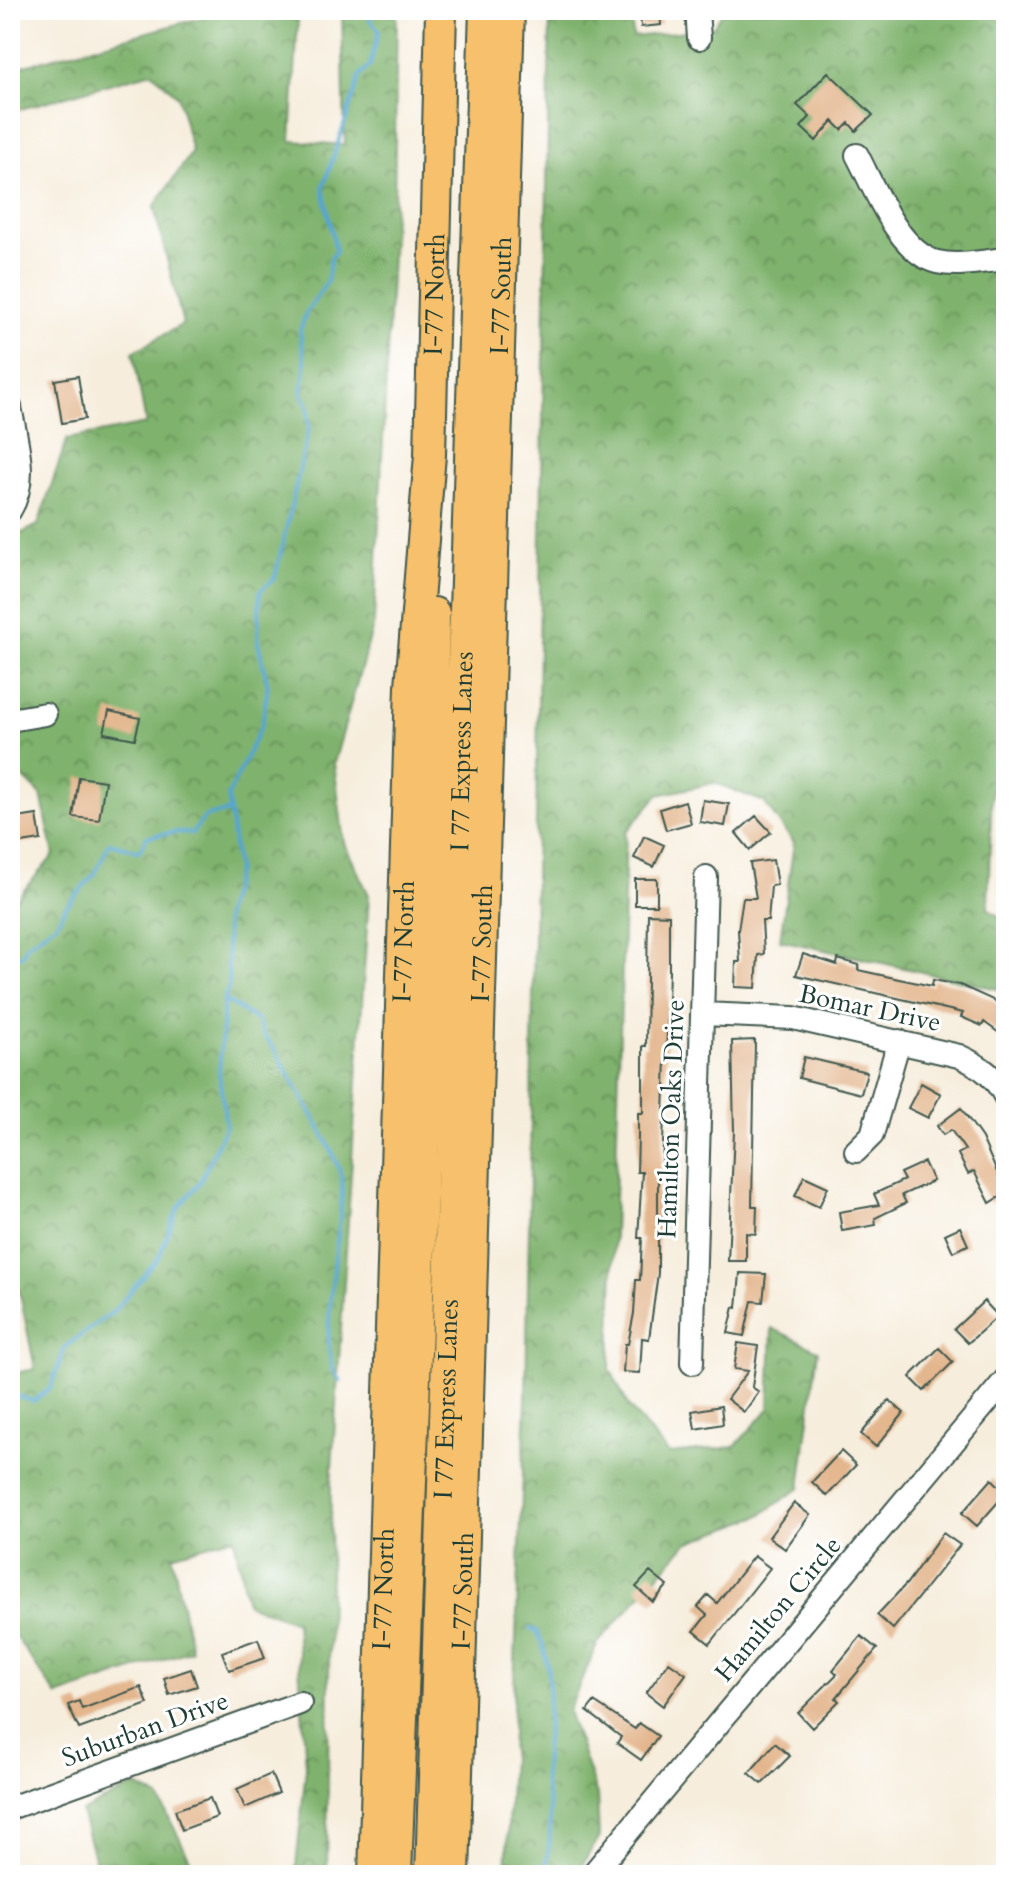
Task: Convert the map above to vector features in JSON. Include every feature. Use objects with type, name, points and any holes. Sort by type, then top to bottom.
[{"type":"highway","name":"I-77 North","points":[[374,1875],[411,686],[430,455],[441,10]]},
{"type":"highway","name":"I 77 Express Lanes","points":[[450,1871],[454,1126],[462,700],[485,10]]},
{"type":"highway","name":"I-77 South","points":[[450,1871],[509,10]]},
{"type":"highway","name":"I 77 Express Lanes","points":[[396,1875],[430,985],[436,687],[430,455]]},
{"type":"street","points":[[697,10],[699,38]]},
{"type":"street","points":[[857,155],[891,220],[917,252],[947,262],[1006,259]]},
{"type":"street","points":[[10,407],[20,480],[10,510]]},
{"type":"street","points":[[10,720],[45,714]]},
{"type":"street","name":"Hamilton Oaks Drive","points":[[692,1363],[706,877]]},
{"type":"street","name":"Bomar Drive","points":[[703,1014],[793,1018],[959,1056],[982,1067],[998,1083],[1006,1098]]},
{"type":"street","points":[[856,1151],[872,1135],[877,1123],[899,1041]]},
{"type":"street","name":"Hamilton Circle","points":[[592,1875],[1006,1379]]},
{"type":"street","name":"Suburban Drive","points":[[10,1808],[300,1703]]},
{"type":"green space","points":[[230,10],[270,10],[298,21],[291,141],[345,145],[342,10],[397,10],[394,214],[374,623],[334,763],[344,843],[369,895],[331,1484],[327,1875],[290,1875],[296,1867],[306,1767],[296,1622],[247,1604],[234,1537],[172,1555],[191,1650],[57,1696],[10,1629],[10,1374],[35,1369],[19,1289],[10,1277],[10,906],[54,855],[41,795],[10,764],[10,651],[14,648],[10,620],[10,539],[38,525],[67,439],[146,424],[133,352],[183,324],[154,207],[192,152],[178,96],[152,72],[10,112],[10,69]]},
{"type":"green space","points":[[550,10],[631,10],[633,37],[712,28],[722,13],[740,10],[1006,10],[1006,784],[992,788],[988,908],[1006,922],[1006,991],[780,940],[794,843],[764,802],[715,783],[658,795],[626,832],[610,1369],[629,1407],[669,1454],[734,1447],[769,1409],[772,1328],[818,1350],[800,1488],[759,1516],[687,1543],[598,1643],[568,1711],[597,1795],[599,1837],[576,1875],[506,1875],[526,1400]]},
{"type":"green space","points":[[135,1785],[159,1798],[198,1875],[99,1875],[81,1812]]},
{"type":"building","points":[[640,10],[660,10],[661,25],[641,27]]},
{"type":"building","points":[[828,72],[873,115],[856,131],[849,123],[842,130],[833,121],[816,141],[801,127],[810,117],[797,105]]},
{"type":"building","points":[[78,376],[85,419],[62,423],[55,380]]},
{"type":"building","points":[[109,711],[140,718],[135,739],[104,733]]},
{"type":"building","points":[[79,777],[105,781],[99,820],[73,817]]},
{"type":"building","points":[[703,800],[729,804],[725,826],[700,822]]},
{"type":"building","points":[[685,801],[691,823],[666,830],[660,809]]},
{"type":"building","points":[[37,815],[41,840],[15,844],[11,819]]},
{"type":"building","points":[[756,816],[771,832],[750,850],[736,833]]},
{"type":"building","points":[[644,836],[664,845],[654,867],[634,858]]},
{"type":"building","points":[[773,860],[777,885],[771,886],[768,921],[762,921],[764,954],[758,955],[756,988],[735,987],[736,962],[740,962],[738,930],[743,898],[756,898],[750,863]]},
{"type":"building","points":[[635,879],[657,879],[657,905],[635,905]]},
{"type":"building","points":[[648,914],[669,915],[669,972],[662,1172],[658,1172],[658,1273],[649,1339],[642,1338],[640,1373],[623,1372],[625,1344],[628,1344],[634,1313],[636,1280],[640,1280],[642,1238],[638,1238],[642,1172],[637,1172],[638,1113],[643,1113]]},
{"type":"building","points":[[803,954],[837,965],[838,959],[859,965],[858,970],[932,986],[933,980],[960,985],[993,1000],[1006,1012],[1006,1038],[984,1022],[982,1026],[961,1017],[963,1013],[796,975]]},
{"type":"building","points":[[755,1040],[752,1206],[757,1206],[756,1234],[746,1233],[746,1261],[728,1261],[734,1132],[732,1041]]},
{"type":"building","points":[[804,1057],[867,1072],[861,1094],[799,1078]]},
{"type":"building","points":[[921,1083],[941,1094],[928,1118],[908,1108]]},
{"type":"building","points":[[961,1108],[982,1138],[1006,1193],[990,1203],[974,1171],[968,1174],[958,1154],[965,1150],[951,1130],[943,1135],[937,1126]]},
{"type":"building","points":[[924,1162],[933,1181],[902,1195],[906,1203],[875,1218],[876,1225],[842,1231],[839,1212],[879,1205],[874,1194],[904,1180],[900,1173]]},
{"type":"building","points":[[804,1176],[828,1187],[819,1207],[795,1196]]},
{"type":"building","points":[[960,1227],[968,1245],[953,1252],[945,1234]]},
{"type":"building","points":[[740,1273],[766,1274],[763,1302],[752,1301],[744,1336],[728,1333],[734,1307],[737,1308]]},
{"type":"building","points":[[984,1301],[998,1316],[968,1343],[954,1329]]},
{"type":"building","points":[[738,1343],[758,1346],[752,1387],[759,1392],[744,1412],[727,1399],[748,1371],[734,1369]]},
{"type":"building","points":[[939,1348],[953,1362],[924,1391],[910,1377]]},
{"type":"building","points":[[889,1400],[904,1413],[876,1447],[861,1434]]},
{"type":"building","points":[[721,1406],[723,1424],[695,1429],[692,1411]]},
{"type":"building","points":[[841,1451],[856,1465],[827,1496],[812,1482]]},
{"type":"building","points":[[992,1479],[1006,1493],[977,1526],[962,1513]]},
{"type":"building","points":[[794,1503],[810,1515],[785,1549],[769,1537]]},
{"type":"building","points":[[943,1533],[960,1545],[893,1629],[877,1615],[907,1583]]},
{"type":"building","points":[[754,1556],[770,1568],[710,1644],[694,1631],[707,1615],[698,1607],[708,1595],[717,1603]]},
{"type":"building","points":[[650,1572],[667,1586],[653,1602],[636,1587]]},
{"type":"building","points":[[861,1636],[877,1649],[836,1698],[839,1701],[812,1728],[798,1713],[837,1674],[833,1670]]},
{"type":"building","points":[[258,1639],[265,1658],[229,1670],[222,1652]]},
{"type":"building","points":[[669,1662],[686,1674],[663,1706],[646,1693]]},
{"type":"building","points":[[191,1669],[197,1686],[169,1695],[164,1678]]},
{"type":"building","points":[[141,1687],[148,1704],[79,1729],[68,1705],[79,1701],[82,1709]]},
{"type":"building","points":[[594,1702],[635,1729],[639,1723],[658,1736],[641,1760],[617,1743],[621,1737],[587,1711]]},
{"type":"building","points":[[775,1743],[790,1756],[762,1784],[749,1773]]},
{"type":"building","points":[[271,1774],[279,1793],[245,1808],[237,1789]]},
{"type":"building","points":[[210,1798],[217,1817],[182,1830],[175,1810]]},
{"type":"waterway","points":[[10,1394],[34,1401],[51,1387],[65,1347],[114,1311],[159,1257],[178,1208],[200,1182],[226,1125],[219,1073],[224,1000],[229,985],[225,915],[237,870],[228,796],[262,724],[268,686],[258,642],[260,591],[275,578],[309,428],[308,406],[302,394],[305,364],[300,331],[306,313],[327,282],[331,257],[336,252],[323,188],[360,75],[370,66],[379,30],[370,20],[367,10]]},
{"type":"waterway","points":[[10,958],[22,955],[28,944],[57,923],[65,908],[96,872],[109,843],[139,851],[147,837],[175,832],[192,833],[206,816],[227,812]]},
{"type":"waterway","points":[[225,1000],[258,1021],[315,1120],[340,1171],[342,1201],[329,1318],[332,1367],[340,1380]]},
{"type":"waterway","points":[[530,1629],[537,1631],[544,1648],[549,1684],[544,1777],[550,1833],[543,1875]]}]
